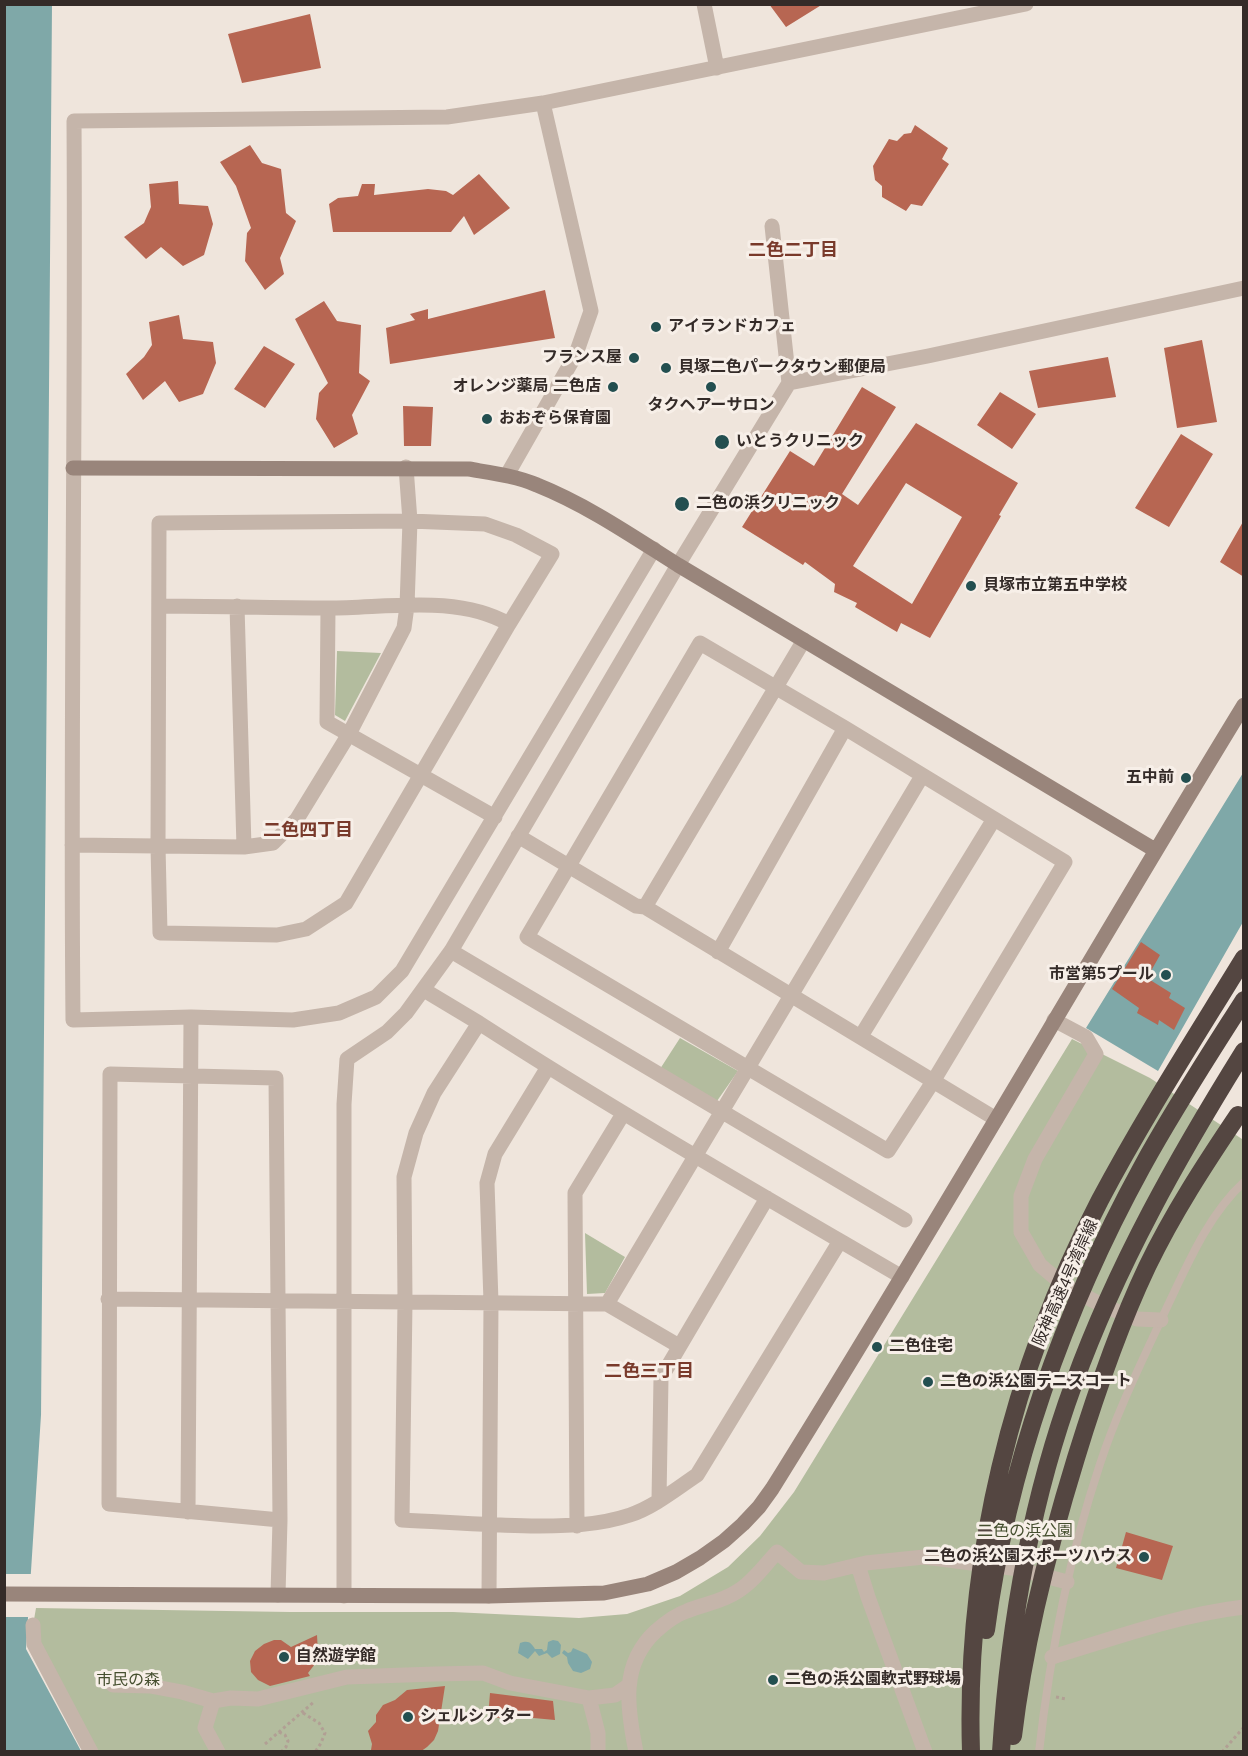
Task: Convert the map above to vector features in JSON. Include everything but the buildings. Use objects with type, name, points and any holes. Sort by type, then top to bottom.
[{"type":"highway","points":[[972,1752],[971,1681],[974,1630],[984,1552],[1008,1432],[1029,1364],[1051,1306],[1100,1201],[1137,1133],[1244,958]]},
{"type":"highway","name":"阪神高速4号湾岸線","points":[[972,1752],[983,1652],[1002,1536],[1049,1372],[1075,1305],[1142,1167],[1244,1000]]},
{"type":"highway","points":[[1001,1752],[1005,1686],[1016,1608],[1051,1454],[1074,1383],[1134,1242],[1168,1178],[1244,1051]]},
{"type":"highway","points":[[1012,1752],[1019,1689],[1041,1588],[1068,1484],[1104,1370],[1147,1267],[1176,1211],[1238,1115]]},
{"type":"street","points":[[704,4],[717,68]]},
{"type":"street","points":[[654,549],[402,971],[376,997],[339,1013],[293,1020],[191,1017],[73,1020],[74,121],[447,117],[543,103],[1026,4]]},
{"type":"street","points":[[507,476],[576,354],[591,311],[543,103]]},
{"type":"street","points":[[344,1596],[344,1104],[347,1059],[387,1032],[424,990],[451,951],[678,565],[789,383],[772,226]]},
{"type":"street","points":[[789,383],[928,356],[1244,288]]},
{"type":"street","points":[[72,845],[244,847],[273,843],[297,819],[348,734],[404,628],[408,606],[410,521],[406,467]]},
{"type":"street","points":[[74,468],[469,468],[536,484],[611,522],[678,565],[1155,850]]},
{"type":"street","points":[[410,521],[486,524],[516,535],[552,554],[346,903],[306,929],[277,935],[160,933],[159,606],[159,523],[410,521]]},
{"type":"street","points":[[159,606],[328,608],[450,606],[487,613],[509,624]]},
{"type":"street","points":[[237,606],[244,847]]},
{"type":"street","points":[[328,608],[327,722],[495,817]]},
{"type":"street","points":[[645,907],[804,640]]},
{"type":"street","points":[[700,643],[845,728],[1065,862],[934,1080],[888,1151],[526,937],[700,643]]},
{"type":"street","points":[[4,1594],[489,1596],[604,1593],[648,1584],[676,1572],[724,1541],[759,1507],[772,1489],[902,1277],[1155,850],[1244,705]]},
{"type":"street","points":[[718,952],[845,728]]},
{"type":"street","points":[[607,1304],[922,776]]},
{"type":"street","points":[[861,1036],[994,819]]},
{"type":"street","points":[[518,836],[636,906],[645,907],[792,994],[996,1119]]},
{"type":"street","points":[[451,951],[905,1220]]},
{"type":"street","points":[[424,990],[622,1113],[902,1277]]},
{"type":"street","points":[[189,1512],[191,1017]]},
{"type":"street","points":[[1054,1020],[1086,1037],[1095,1054],[1035,1159],[1021,1196],[1022,1232],[1040,1265],[1065,1286],[1104,1306],[1137,1319],[1161,1320]]},
{"type":"street","points":[[479,1023],[434,1093],[416,1132],[404,1177],[402,1520],[490,1526],[577,1526],[599,1524],[633,1514],[659,1500],[697,1475],[840,1241]]},
{"type":"street","points":[[489,1596],[491,1302],[487,1183],[495,1154],[548,1067]]},
{"type":"street","points":[[278,1595],[280,1520],[276,1078],[110,1074],[109,1504],[280,1520]]},
{"type":"street","points":[[577,1526],[575,1193],[622,1113]]},
{"type":"street","points":[[659,1500],[660,1378],[767,1198]]},
{"type":"street","points":[[108,1299],[607,1304],[680,1346]]},
{"type":"street","points":[[636,1752],[628,1686],[634,1659],[650,1637],[685,1611],[721,1601],[740,1591],[777,1552],[801,1572],[824,1573],[858,1565],[924,1557],[1019,1569],[1067,1582]]},
{"type":"street","points":[[858,1565],[925,1752]]},
{"type":"street","points":[[1052,1657],[1172,1620],[1217,1610],[1244,1607]]},
{"type":"street","points":[[33,1625],[34,1644],[91,1752]]},
{"type":"street","points":[[113,1685],[150,1686],[213,1701],[231,1698],[258,1699],[346,1677],[483,1673],[510,1683],[589,1698],[615,1695],[628,1686]]},
{"type":"street","points":[[589,1698],[598,1733],[598,1752]]},
{"type":"street","points":[[213,1701],[205,1728],[218,1752]]},
{"type":"lane","points":[[1039,1752],[1052,1657],[1067,1582],[1083,1518],[1101,1462],[1121,1408],[1183,1275],[1226,1200],[1244,1182]]},
{"type":"path","points":[[265,1744],[303,1713],[323,1693],[331,1681]]},
{"type":"path","points":[[1056,1697],[1066,1699]]},
{"type":"path","points":[[303,1713],[319,1723],[325,1733],[318,1752]]},
{"type":"path","points":[[1222,1752],[1244,1727]]},
{"type":"path","points":[[279,1732],[285,1734],[288,1741],[281,1752]]},
{"type":"green space","points":[[337,651],[381,653],[345,721],[335,715]]},
{"type":"green space","points":[[680,1038],[738,1071],[717,1101],[660,1069]]},
{"type":"green space","name":"二色の浜公園","points":[[1072,1039],[1150,1078],[1242,1139],[1243,1137],[1243,1751],[85,1751],[29,1649],[36,1608],[453,1612],[579,1618],[627,1614],[680,1596],[728,1567],[760,1536],[794,1492]]},
{"type":"green space","points":[[585,1233],[625,1257],[605,1293],[587,1294]]},
{"type":"water","points":[[52,4],[41,1415],[26,1649],[81,1751],[5,1752],[4,5]]},
{"type":"water","name":"市営第5プール","points":[[1243,773],[1243,922],[1158,1071],[1086,1028]]},
{"type":"water","points":[[558,1641],[561,1645],[560,1654],[552,1658],[547,1653],[539,1656],[535,1651],[528,1659],[518,1653],[520,1643],[529,1643],[535,1649],[542,1649],[544,1652],[547,1650],[548,1642]]},
{"type":"water","points":[[573,1648],[587,1654],[592,1662],[590,1669],[581,1673],[573,1671],[567,1657],[562,1653],[564,1650],[571,1652]]},
{"type":"pier","points":[[5,1574],[34,1574],[31,1617],[5,1617]]},
{"type":"place","name":"アイランドカフェ","points":[[656,327]]},
{"type":"place","name":"フランス屋","points":[[634,358]]},
{"type":"place","name":"貝塚二色パークタウン郵便局","points":[[666,368]]},
{"type":"place","name":"オレンジ薬局 二色店","points":[[613,387]]},
{"type":"place","name":"タクヘアーサロン","points":[[711,387]]},
{"type":"place","name":"おおぞら保育園","points":[[487,419]]},
{"type":"place","name":"いとうクリニック","points":[[722,442]]},
{"type":"place","name":"二色の浜クリニック","points":[[682,504]]},
{"type":"place","name":"貝塚市立第五中学校","points":[[971,586]]},
{"type":"place","name":"五中前","points":[[1186,778]]},
{"type":"place","name":"市営第5プール","points":[[1166,975]]},
{"type":"place","name":"二色住宅","points":[[877,1347]]},
{"type":"place","name":"二色の浜公園テニスコート","points":[[928,1382]]},
{"type":"place","name":"二色の浜公園スポーツハウス","points":[[1144,1557]]},
{"type":"place","name":"自然遊学館","points":[[284,1657]]},
{"type":"place","name":"二色の浜公園軟式野球場","points":[[773,1680]]},
{"type":"place","name":"シェルシアター","points":[[408,1717]]},
{"type":"district","name":"二色二丁目","points":[[793,251]]},
{"type":"district","name":"二色四丁目","points":[[308,831]]},
{"type":"district","name":"二色三丁目","points":[[649,1372]]},
{"type":"park label","name":"市民の森","points":[[128,1681]]}]
